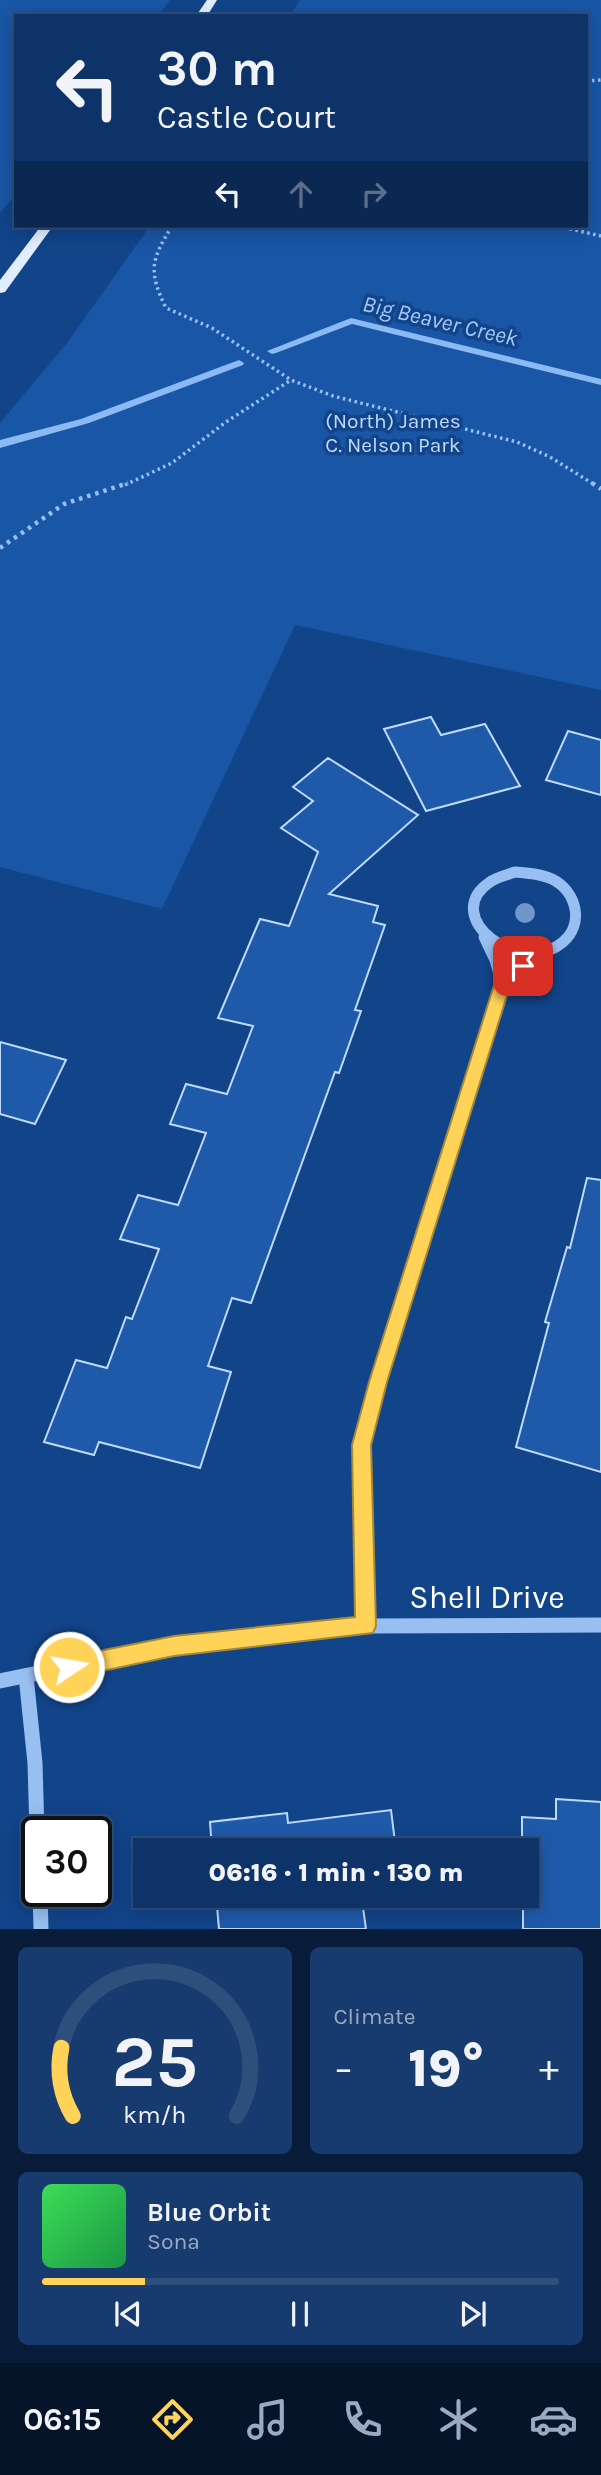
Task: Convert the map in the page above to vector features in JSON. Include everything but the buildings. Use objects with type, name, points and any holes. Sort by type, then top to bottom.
[{"type":"main road","points":[[0,289],[46,228]]},
{"type":"street","points":[[366,1626],[362,1445],[382,1369],[502,985],[495,960],[475,922],[472,908],[485,884],[515,872],[532,873],[561,885],[577,908],[577,921],[572,933],[502,985]]},
{"type":"street","points":[[483,934],[496,945],[512,951],[531,954],[548,950]]},
{"type":"street","name":"Shell Drive","points":[[0,1681],[174,1646],[366,1626],[601,1625]]},
{"type":"street","points":[[26,1676],[35,1763],[37,1816]]},
{"type":"street","points":[[40,1907],[41,1929]]},
{"type":"path","points":[[171,228],[154,256],[152,270],[155,285],[166,308],[212,328],[291,380],[333,396],[517,442],[550,457],[601,489]]},
{"type":"path","points":[[567,228],[601,236]]},
{"type":"path","points":[[0,548],[64,503],[125,485],[172,463],[226,422],[291,380]]},
{"type":"green space","points":[[0,0],[170,0],[160,14],[14,14],[14,196],[0,213]]},
{"type":"green space","name":"(North) James C. Nelson Park","points":[[300,0],[601,0],[601,690],[295,625],[162,909],[0,867],[0,423],[67,343],[149,228],[588,228],[588,14],[291,14]]},
{"type":"waterway","name":"Big Beaver Creek","points":[[272,351],[351,321],[601,382]]},
{"type":"waterway","name":"Big Beaver Creek","points":[[0,444],[85,421],[239,363]]},
{"type":"route","points":[[69,1667],[174,1646],[366,1626],[362,1445],[378,1382],[502,985],[523,966]]}]
